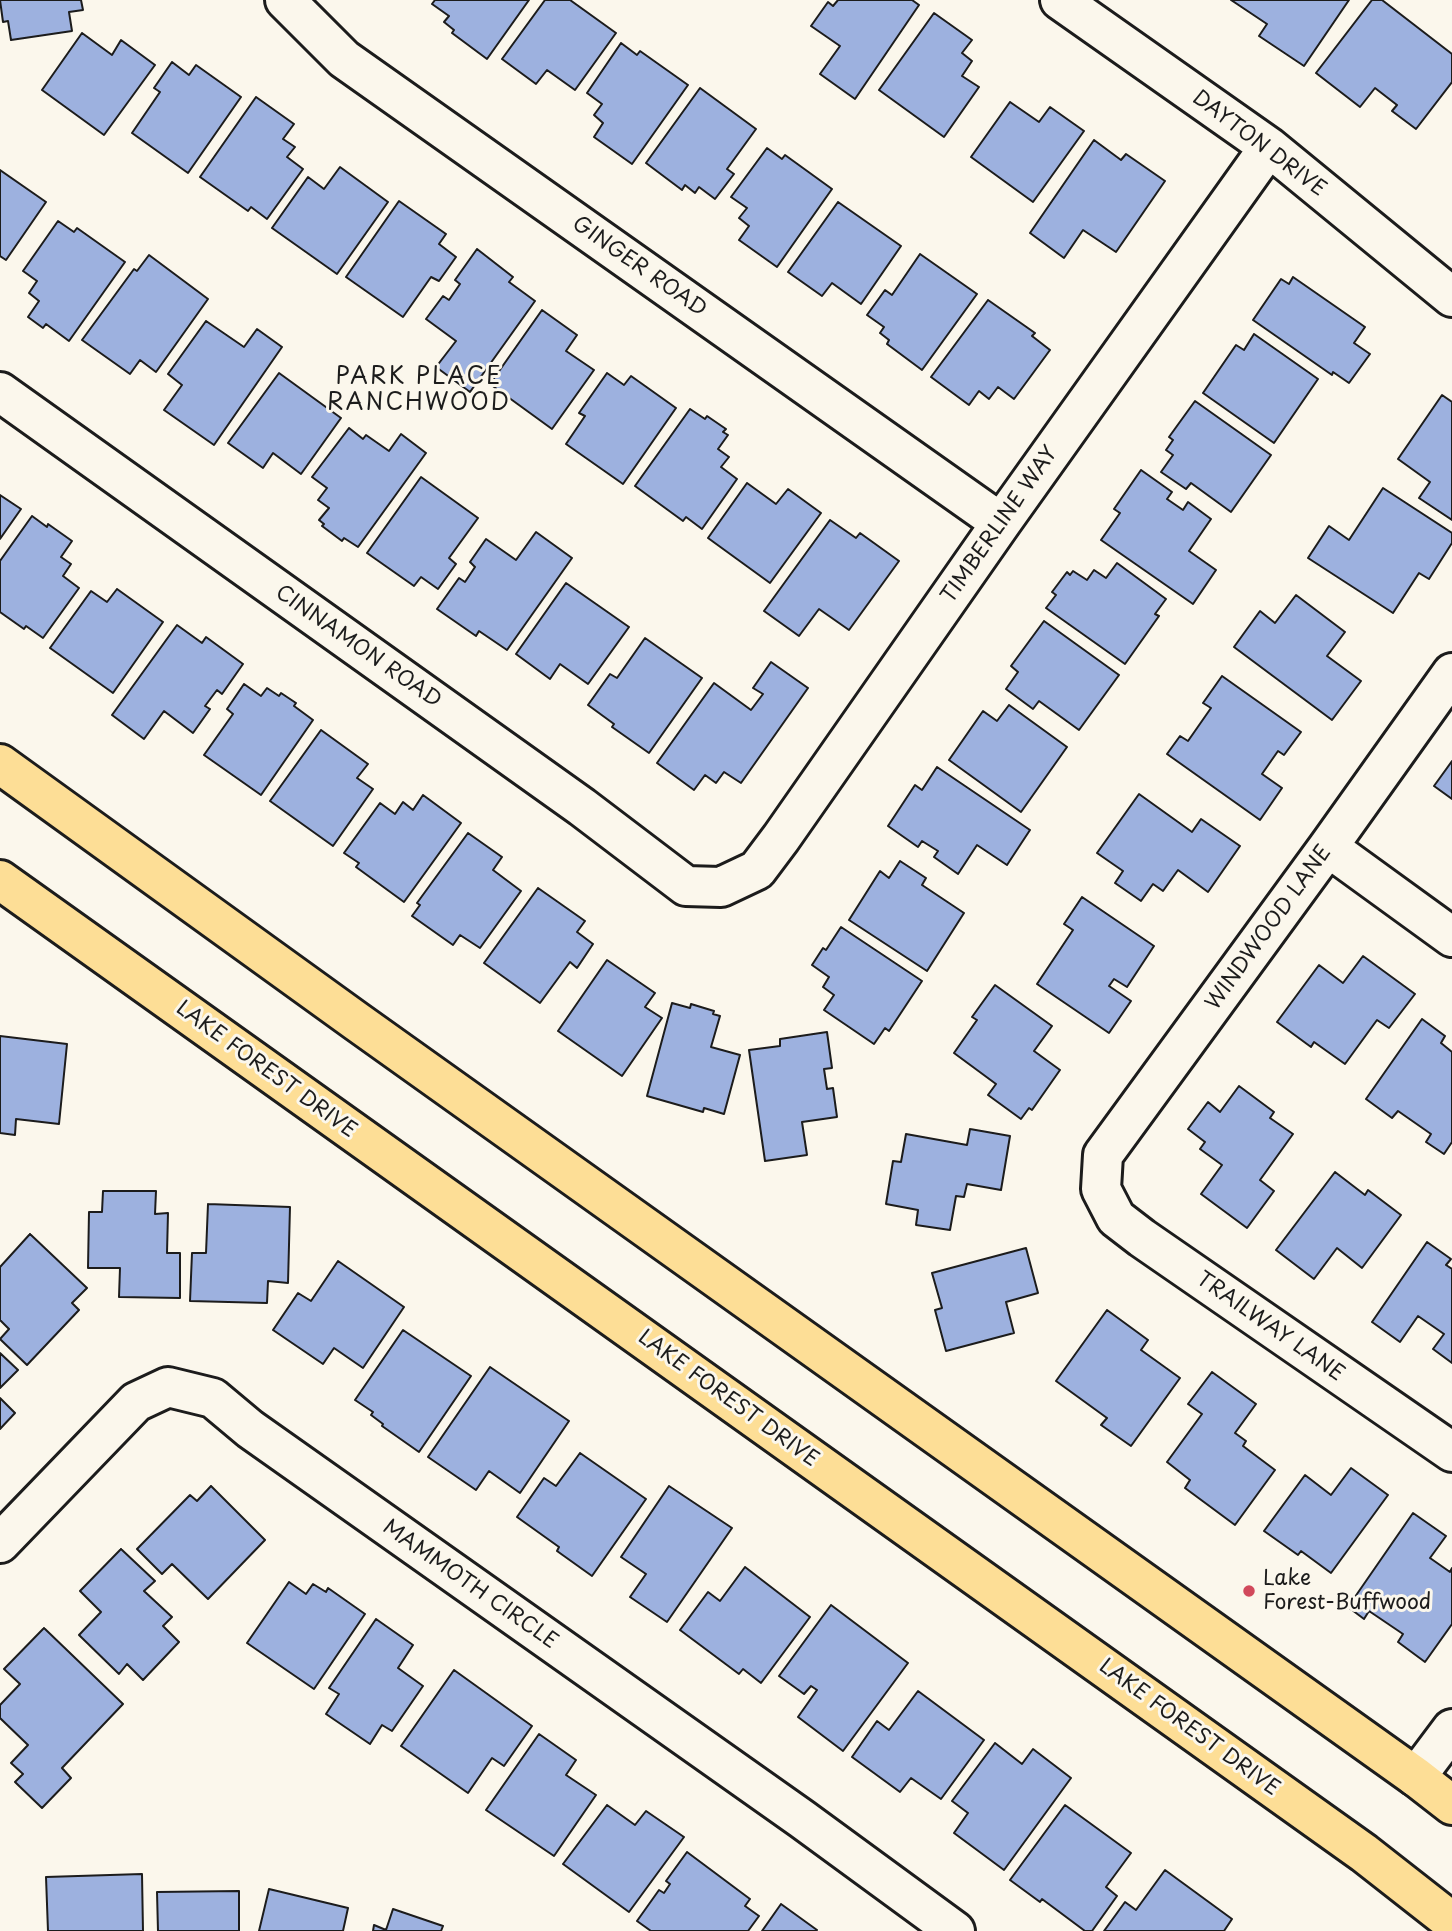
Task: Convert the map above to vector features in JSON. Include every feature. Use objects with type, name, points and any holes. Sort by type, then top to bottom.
[{"type":"main road","points":[[0,764],[1452,1805]]},
{"type":"main road","name":"LAKE FOREST DRIVE","points":[[0,880],[1364,1853],[1452,1922]]},
{"type":"street","name":"GINGER ROAD","points":[[285,0],[344,59],[1001,523]]},
{"type":"street","name":"DAYTON DRIVE","points":[[1060,0],[1269,147],[1452,297]]},
{"type":"street","name":"TIMBERLINE WAY","points":[[721,887],[757,870],[1269,147]]},
{"type":"street","name":"CINNAMON ROAD","points":[[0,392],[582,807],[686,886],[721,887]]},
{"type":"street","name":"WINDWOOD LANE","points":[[1101,1189],[1103,1155],[1328,848],[1452,673]]},
{"type":"street","points":[[1328,848],[1452,936]]},
{"type":"street","name":"TRAILWAY LANE","points":[[1101,1189],[1116,1217],[1142,1238],[1452,1452]]},
{"type":"street","name":"MAMMOTH CIRCLE","points":[[0,1543],[136,1402],[168,1387],[213,1398],[250,1429],[802,1819],[955,1931]]},
{"type":"street","points":[[1416,1777],[1452,1729]]},
{"type":"building","points":[[0,0],[81,0],[83,10],[69,12],[72,31],[11,40],[8,21],[3,22]]},
{"type":"building","points":[[435,0],[529,0],[487,59],[452,33],[454,30],[444,22],[449,16],[432,4]]},
{"type":"building","points":[[545,0],[570,0],[616,33],[575,90],[547,70],[536,84],[502,59]]},
{"type":"building","points":[[838,0],[912,0],[919,5],[855,99],[820,74],[840,46],[811,26],[828,2],[833,6]]},
{"type":"building","points":[[1231,0],[1349,0],[1304,66],[1259,36],[1267,24]]},
{"type":"building","points":[[1372,0],[1382,0],[1452,54],[1452,82],[1416,129],[1392,111],[1397,105],[1375,88],[1360,107],[1316,73]]},
{"type":"building","points":[[934,13],[972,40],[962,53],[972,61],[962,76],[979,87],[944,137],[879,90]]},
{"type":"building","points":[[82,33],[112,55],[121,40],[155,65],[104,135],[42,90]]},
{"type":"building","points":[[621,43],[637,55],[640,51],[688,85],[632,164],[594,137],[603,123],[594,115],[602,104],[587,93]]},
{"type":"building","points":[[172,62],[189,75],[196,65],[241,97],[188,173],[132,133],[160,92],[154,88]]},
{"type":"building","points":[[700,88],[756,129],[727,169],[734,174],[715,199],[699,187],[695,193],[685,185],[682,190],[646,163]]},
{"type":"building","points":[[256,97],[294,124],[283,139],[295,147],[287,157],[303,169],[267,219],[251,207],[248,211],[200,177]]},
{"type":"building","points":[[1010,102],[1039,122],[1050,107],[1084,131],[1033,202],[971,157]]},
{"type":"building","points":[[1094,140],[1121,160],[1126,154],[1165,181],[1116,252],[1083,230],[1064,258],[1030,233]]},
{"type":"building","points":[[767,148],[782,159],[785,155],[832,189],[777,267],[739,240],[749,226],[739,218],[747,208],[731,197]]},
{"type":"building","points":[[340,167],[388,202],[337,274],[272,228],[308,177],[324,189]]},
{"type":"building","points":[[0,170],[46,202],[6,260],[0,256]]},
{"type":"building","points":[[399,201],[446,234],[439,244],[456,257],[439,281],[431,277],[403,317],[346,277]]},
{"type":"building","points":[[838,202],[901,246],[861,304],[832,283],[822,296],[788,272]]},
{"type":"building","points":[[58,221],[74,232],[77,228],[125,262],[69,341],[46,324],[43,328],[28,317],[39,301],[29,293],[37,281],[23,271]]},
{"type":"building","points":[[477,249],[513,277],[509,282],[535,301],[470,392],[436,367],[456,341],[426,319],[443,296],[449,300],[460,284],[455,280]]},
{"type":"building","points":[[920,254],[977,294],[922,370],[887,344],[889,340],[880,333],[884,327],[867,315],[885,290],[892,295]]},
{"type":"building","points":[[149,255],[208,299],[156,372],[140,360],[130,374],[82,340],[134,269],[137,271]]},
{"type":"building","points":[[1293,277],[1365,327],[1354,343],[1370,354],[1349,383],[1333,372],[1332,375],[1253,320],[1281,279],[1289,284]]},
{"type":"building","points":[[988,300],[1035,333],[1032,336],[1050,350],[1014,399],[998,387],[989,399],[979,391],[969,405],[931,377]]},
{"type":"building","points":[[542,310],[577,335],[566,351],[594,370],[552,429],[490,384]]},
{"type":"building","points":[[206,321],[244,347],[257,329],[282,347],[214,445],[164,410],[182,385],[168,374]]},
{"type":"building","points":[[1254,334],[1318,379],[1274,443],[1203,393],[1236,345],[1244,350]]},
{"type":"building","points":[[279,373],[341,418],[301,474],[273,453],[263,468],[228,443]]},
{"type":"building","points":[[607,373],[624,385],[631,376],[676,408],[623,484],[566,444],[585,416],[579,413]]},
{"type":"building","points":[[1442,395],[1452,402],[1452,520],[1419,498],[1430,482],[1398,459]]},
{"type":"building","points":[[1195,401],[1271,455],[1231,512],[1191,483],[1186,489],[1161,472],[1173,455],[1166,450],[1173,440],[1169,437]]},
{"type":"building","points":[[690,409],[705,419],[707,416],[726,429],[723,432],[728,435],[718,449],[729,457],[721,467],[737,479],[702,529],[686,517],[683,521],[635,486]]},
{"type":"building","points":[[349,428],[363,439],[366,435],[389,451],[401,434],[426,453],[358,547],[344,538],[342,541],[322,526],[324,524],[319,520],[329,508],[318,500],[327,488],[312,477]]},
{"type":"building","points":[[1141,470],[1172,492],[1167,499],[1183,510],[1188,502],[1211,519],[1189,551],[1216,570],[1193,604],[1101,540],[1120,513],[1114,509]]},
{"type":"building","points":[[421,477],[478,518],[449,558],[456,564],[438,589],[421,577],[414,586],[367,553]]},
{"type":"building","points":[[747,483],[776,504],[788,489],[821,513],[770,583],[708,538]]},
{"type":"building","points":[[1383,488],[1452,533],[1452,543],[1429,579],[1419,573],[1393,613],[1308,558],[1329,526],[1349,540]]},
{"type":"building","points":[[0,495],[21,509],[0,539]]},
{"type":"building","points":[[32,516],[72,541],[61,557],[71,564],[63,576],[79,588],[43,638],[26,626],[24,629],[0,612],[0,561]]},
{"type":"building","points":[[830,520],[856,538],[860,533],[899,561],[849,630],[819,609],[799,636],[764,611]]},
{"type":"building","points":[[536,532],[572,558],[507,650],[479,631],[476,636],[437,609],[459,578],[465,582],[475,567],[470,562],[486,539],[516,560]]},
{"type":"building","points":[[1117,563],[1166,599],[1155,614],[1159,616],[1125,664],[1046,608],[1056,595],[1052,592],[1067,572],[1070,575],[1073,571],[1087,580],[1094,570],[1106,578]]},
{"type":"building","points":[[566,583],[629,627],[588,684],[560,664],[550,679],[516,654]]},
{"type":"building","points":[[117,589],[163,622],[113,693],[50,648],[91,591],[107,602]]},
{"type":"building","points":[[1296,595],[1345,632],[1327,656],[1361,681],[1332,720],[1234,647],[1260,611],[1275,623]]},
{"type":"building","points":[[1044,621],[1119,675],[1079,730],[1039,701],[1033,709],[1006,689],[1018,672],[1011,666]]},
{"type":"building","points":[[177,625],[202,643],[206,637],[243,664],[222,694],[217,690],[205,706],[210,709],[193,733],[164,711],[144,739],[112,715]]},
{"type":"building","points":[[645,638],[702,678],[649,753],[612,727],[614,724],[588,705],[610,674],[617,678]]},
{"type":"building","points":[[771,662],[808,688],[741,783],[724,772],[716,783],[705,775],[694,790],[657,763],[714,683],[751,710],[763,694],[753,688]]},
{"type":"building","points":[[1222,676],[1301,732],[1284,755],[1278,751],[1262,774],[1282,788],[1260,820],[1167,754],[1180,736],[1188,741],[1211,708],[1203,703]]},
{"type":"building","points":[[244,684],[261,696],[267,688],[279,696],[281,693],[313,720],[261,795],[204,755],[233,714],[227,709]]},
{"type":"building","points":[[1009,705],[1067,747],[1021,812],[949,760],[983,711],[997,721]]},
{"type":"building","points":[[321,730],[368,764],[357,778],[373,789],[333,846],[270,801]]},
{"type":"building","points":[[1452,761],[1452,799],[1434,786]]},
{"type":"building","points":[[937,767],[1030,830],[1007,865],[977,845],[958,874],[934,857],[938,851],[922,841],[918,847],[888,826],[915,785],[922,790]]},
{"type":"building","points":[[1139,794],[1192,832],[1201,819],[1240,846],[1208,892],[1178,870],[1163,891],[1153,884],[1141,901],[1115,883],[1123,871],[1097,853]]},
{"type":"building","points":[[423,795],[461,823],[404,902],[356,867],[359,863],[344,853],[380,803],[395,814],[403,802],[413,810]]},
{"type":"building","points":[[468,833],[502,857],[493,870],[521,891],[480,948],[460,935],[453,945],[412,916],[420,905],[417,903]]},
{"type":"building","points":[[900,861],[926,878],[922,885],[964,913],[927,971],[849,920],[880,871],[889,878]]},
{"type":"building","points":[[538,888],[585,921],[577,932],[593,944],[577,968],[570,962],[540,1003],[484,963]]},
{"type":"building","points":[[1082,897],[1154,946],[1127,987],[1114,979],[1109,986],[1131,1001],[1109,1033],[1037,984],[1073,930],[1064,924]]},
{"type":"building","points":[[841,927],[922,981],[889,1031],[885,1028],[874,1044],[824,1010],[834,995],[823,987],[829,977],[812,965]]},
{"type":"building","points":[[1363,956],[1415,994],[1389,1028],[1377,1020],[1345,1064],[1314,1042],[1311,1047],[1277,1022],[1319,965],[1343,983]]},
{"type":"building","points":[[607,960],[655,993],[645,1007],[662,1018],[622,1076],[558,1031]]},
{"type":"building","points":[[995,985],[1052,1026],[1034,1051],[1060,1070],[1032,1110],[1029,1108],[1021,1119],[988,1095],[996,1084],[954,1053],[977,1020],[972,1017]]},
{"type":"building","points":[[672,1003],[690,1008],[691,1004],[714,1011],[713,1014],[720,1016],[711,1047],[740,1055],[724,1114],[704,1108],[703,1112],[647,1096]]},
{"type":"building","points":[[1422,1019],[1445,1036],[1441,1043],[1452,1052],[1452,1142],[1444,1154],[1426,1142],[1431,1134],[1398,1111],[1392,1118],[1366,1099]]},
{"type":"building","points":[[827,1032],[832,1068],[824,1069],[827,1089],[833,1088],[837,1117],[802,1122],[807,1155],[765,1161],[749,1050],[780,1046],[780,1039]]},
{"type":"building","points":[[0,1036],[67,1044],[59,1124],[16,1119],[15,1135],[0,1133]]},
{"type":"building","points":[[1239,1086],[1274,1112],[1270,1118],[1293,1134],[1260,1180],[1274,1191],[1247,1228],[1201,1194],[1222,1165],[1200,1149],[1205,1142],[1188,1129],[1208,1102],[1220,1112]]},
{"type":"building","points":[[970,1129],[1010,1136],[1001,1190],[967,1184],[964,1197],[956,1196],[950,1230],[916,1225],[918,1210],[886,1204],[893,1161],[901,1162],[906,1134],[967,1145]]},
{"type":"building","points":[[1335,1172],[1365,1195],[1368,1190],[1401,1215],[1362,1268],[1337,1248],[1314,1279],[1276,1250]]},
{"type":"building","points":[[103,1191],[156,1191],[155,1214],[168,1213],[167,1253],[180,1253],[180,1298],[119,1297],[120,1268],[88,1268],[89,1212],[102,1212]]},
{"type":"building","points":[[208,1204],[290,1207],[288,1283],[268,1281],[267,1303],[190,1301],[192,1253],[206,1253]]},
{"type":"building","points":[[30,1234],[87,1288],[72,1303],[79,1310],[27,1365],[0,1339],[9,1329],[0,1320],[0,1267]]},
{"type":"building","points":[[1427,1242],[1451,1259],[1446,1265],[1452,1269],[1452,1363],[1433,1349],[1444,1334],[1418,1316],[1400,1342],[1372,1322]]},
{"type":"building","points":[[1026,1248],[1038,1293],[1006,1302],[1014,1333],[946,1351],[935,1310],[942,1308],[932,1273]]},
{"type":"building","points":[[338,1261],[404,1307],[363,1368],[334,1348],[323,1364],[273,1330],[298,1293],[311,1301]]},
{"type":"building","points":[[1107,1310],[1148,1340],[1141,1350],[1180,1378],[1131,1446],[1101,1425],[1107,1418],[1056,1381]]},
{"type":"building","points":[[403,1330],[471,1376],[419,1452],[382,1426],[383,1424],[371,1415],[373,1412],[355,1400]]},
{"type":"building","points":[[0,1353],[18,1370],[0,1388]]},
{"type":"building","points":[[490,1367],[569,1421],[520,1493],[489,1471],[476,1490],[428,1457]]},
{"type":"building","points":[[1212,1372],[1256,1404],[1235,1433],[1246,1441],[1243,1446],[1275,1470],[1235,1525],[1185,1488],[1190,1480],[1167,1462],[1202,1414],[1188,1404]]},
{"type":"building","points":[[0,1398],[15,1413],[0,1429]]},
{"type":"building","points":[[580,1453],[646,1499],[592,1576],[557,1551],[559,1547],[517,1517],[544,1478],[556,1486]]},
{"type":"building","points":[[1351,1468],[1388,1495],[1331,1573],[1301,1551],[1298,1555],[1264,1531],[1305,1475],[1331,1495]]},
{"type":"building","points":[[211,1486],[265,1540],[208,1599],[172,1564],[162,1574],[137,1549],[190,1495],[197,1501]]},
{"type":"building","points":[[669,1486],[732,1528],[667,1622],[630,1597],[646,1574],[621,1557]]},
{"type":"building","points":[[1413,1513],[1446,1536],[1430,1558],[1450,1572],[1452,1568],[1452,1624],[1425,1662],[1398,1642],[1403,1634],[1369,1611],[1364,1619],[1348,1607]]},
{"type":"building","points":[[121,1549],[155,1581],[144,1591],[172,1617],[163,1626],[179,1642],[143,1680],[127,1664],[119,1674],[79,1635],[101,1612],[80,1591]]},
{"type":"building","points":[[745,1567],[810,1617],[761,1683],[743,1669],[739,1674],[680,1630],[708,1592],[720,1601]]},
{"type":"building","points":[[289,1582],[306,1594],[313,1584],[326,1592],[328,1588],[365,1614],[314,1689],[247,1643]]},
{"type":"building","points":[[831,1605],[908,1663],[843,1751],[798,1717],[817,1690],[811,1686],[804,1694],[779,1676]]},
{"type":"building","points":[[376,1619],[413,1645],[398,1668],[423,1686],[392,1731],[382,1725],[370,1744],[326,1714],[339,1694],[329,1688]]},
{"type":"building","points":[[44,1628],[123,1704],[62,1768],[71,1778],[42,1808],[15,1782],[23,1774],[11,1763],[28,1745],[0,1718],[0,1705],[20,1684],[4,1669]]},
{"type":"building","points":[[454,1670],[532,1726],[504,1766],[492,1758],[468,1793],[401,1746]]},
{"type":"building","points":[[918,1691],[984,1740],[941,1799],[911,1778],[900,1792],[852,1757],[877,1721],[889,1730]]},
{"type":"building","points":[[539,1734],[576,1760],[566,1775],[596,1795],[554,1856],[486,1810]]},
{"type":"building","points":[[995,1743],[1022,1764],[1033,1749],[1071,1778],[1004,1870],[954,1833],[968,1813],[952,1801]]},
{"type":"building","points":[[607,1805],[635,1825],[646,1811],[684,1837],[629,1912],[563,1864]]},
{"type":"building","points":[[1065,1805],[1131,1853],[1106,1887],[1117,1896],[1092,1931],[1085,1931],[1042,1899],[1040,1902],[1010,1880]]},
{"type":"building","points":[[687,1852],[750,1899],[745,1906],[759,1916],[748,1931],[651,1931],[637,1921],[659,1890],[664,1893],[670,1884],[666,1881]]},
{"type":"building","points":[[1165,1870],[1232,1919],[1224,1931],[1104,1931],[1125,1902],[1136,1910]]},
{"type":"building","points":[[142,1874],[143,1931],[48,1931],[46,1877]]},
{"type":"building","points":[[269,1889],[348,1908],[343,1931],[259,1931]]},
{"type":"building","points":[[239,1891],[239,1931],[158,1931],[157,1892]]},
{"type":"building","points":[[781,1904],[817,1930],[762,1931]]},
{"type":"building","points":[[393,1909],[443,1926],[441,1931],[373,1931],[374,1925],[386,1930]]},
{"type":"place","name":"Lake Forest-Buffwood","points":[[1249,1591]]},
{"type":"district","name":"PARK PLACE RANCHWOOD","points":[[419,391]]}]
